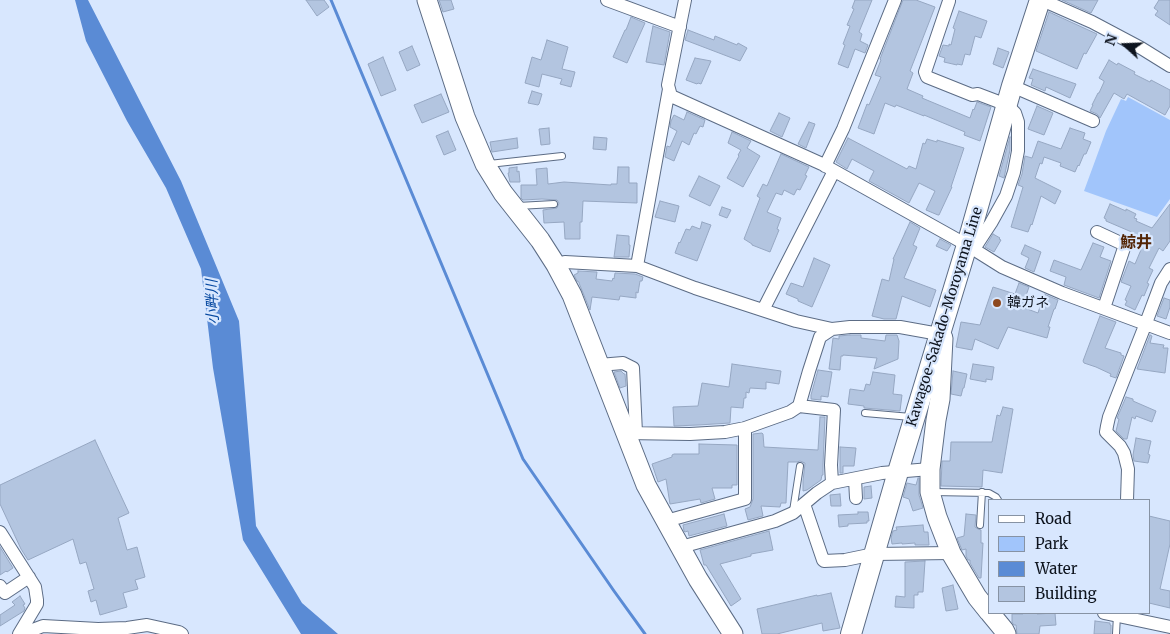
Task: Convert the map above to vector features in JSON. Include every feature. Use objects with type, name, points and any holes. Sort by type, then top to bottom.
[{"type":"main road","name":"Kawagoe-Sakado-Moroyama Line","points":[[851,634],[912,426],[928,393],[939,334],[952,291],[970,247],[1012,86],[1041,0]]},
{"type":"street","points":[[427,0],[465,117],[485,164],[503,193],[540,240],[572,295],[599,365],[631,433],[646,485],[698,579],[733,634]]},
{"type":"street","points":[[607,0],[680,27]]},
{"type":"street","points":[[685,0],[668,85],[671,96],[830,168],[1002,267],[1170,333]]},
{"type":"street","points":[[763,310],[830,168],[843,129],[894,0]]},
{"type":"street","points":[[949,0],[925,72],[928,77],[972,95],[978,94],[1007,105]]},
{"type":"street","points":[[1041,0],[1092,22],[1170,66]]},
{"type":"street","points":[[1012,86],[1093,121]]},
{"type":"street","points":[[637,266],[669,89]]},
{"type":"street","points":[[1097,232],[1125,245],[1104,308]]},
{"type":"street","points":[[556,265],[565,262],[637,266],[695,288],[796,321],[832,329],[900,327],[939,334]]},
{"type":"street","points":[[1127,499],[1128,469],[1124,454],[1120,446],[1106,432],[1109,417],[1170,268]]},
{"type":"street","points":[[952,291],[944,335],[928,393],[923,393],[930,397],[936,413],[930,469],[930,492],[937,517],[951,553],[977,597],[988,609]]},
{"type":"street","points":[[799,406],[808,371],[820,337],[832,329]]},
{"type":"street","points":[[599,365],[623,363],[633,368],[631,433]]},
{"type":"street","points":[[631,433],[690,434],[725,432],[744,428],[790,412],[799,406],[834,410],[832,483]]},
{"type":"street","points":[[912,426],[921,412],[927,412],[932,415],[935,423]]},
{"type":"street","points":[[666,521],[746,499],[744,428]]},
{"type":"street","points":[[681,547],[775,521],[793,513],[832,483],[882,473],[930,469]]},
{"type":"street","points":[[855,479],[856,498]]},
{"type":"street","points":[[804,504],[824,561],[845,560],[874,554],[951,553]]},
{"type":"street","points":[[0,532],[35,587],[37,604],[19,634]]},
{"type":"street","points":[[0,586],[5,593],[29,577]]},
{"type":"street","points":[[993,614],[1006,634]]},
{"type":"street","points":[[1117,614],[1170,627]]},
{"type":"street","points":[[28,634],[43,626],[98,632],[147,625],[182,634]]},
{"type":"lane","points":[[485,164],[562,156]]},
{"type":"lane","points":[[513,206],[554,204]]},
{"type":"lane","points":[[865,413],[912,426]]},
{"type":"lane","points":[[793,513],[800,466]]},
{"type":"lane","points":[[930,492],[982,492],[989,493],[997,499]]},
{"type":"lane","points":[[980,525],[982,492]]},
{"type":"lane","points":[[1113,614],[1116,634]]},
{"type":"green space","points":[[1128,97],[1170,120],[1170,199],[1157,217],[1084,191],[1106,131],[1121,99],[1126,101]]},
{"type":"water","name":"小畔川","points":[[75,0],[88,0],[181,181],[239,321],[256,526],[302,603],[338,634],[301,634],[243,540],[213,368],[201,269],[166,188],[127,121],[86,41]]},
{"type":"building","points":[[306,0],[324,0],[329,7],[317,16]]},
{"type":"building","points":[[439,0],[451,0],[454,9],[443,12]]},
{"type":"building","points":[[855,0],[872,0],[859,32],[862,34],[860,41],[868,45],[865,53],[855,49],[848,68],[838,64],[845,45],[843,44],[850,26],[847,25],[854,9],[852,8]]},
{"type":"building","points":[[903,0],[916,0],[935,7],[910,71],[913,73],[907,89],[923,96],[922,98],[970,118],[977,102],[991,107],[980,141],[964,135],[965,132],[924,115],[885,103],[874,134],[858,128],[867,104],[869,105],[881,77],[875,75]]},
{"type":"building","points":[[1062,0],[1098,0],[1091,13]]},
{"type":"building","points":[[1159,0],[1170,0],[1170,25],[1155,15],[1158,11],[1154,8]]},
{"type":"building","points":[[959,11],[987,21],[981,38],[975,36],[970,55],[965,54],[962,65],[944,62],[945,58],[939,56],[943,45],[951,45],[955,29],[953,28]]},
{"type":"building","points":[[1049,12],[1097,34],[1086,54],[1084,53],[1077,69],[1036,51]]},
{"type":"building","points":[[631,17],[645,23],[627,63],[613,57]]},
{"type":"building","points":[[653,26],[670,32],[664,65],[646,62]]},
{"type":"building","points":[[688,30],[714,40],[715,36],[737,45],[738,43],[747,48],[740,61],[685,40]]},
{"type":"building","points":[[547,40],[568,47],[562,69],[575,72],[571,87],[560,84],[562,79],[542,74],[539,87],[525,83],[532,57],[541,60]]},
{"type":"building","points":[[412,46],[420,65],[407,71],[399,52]]},
{"type":"building","points":[[998,48],[1009,52],[1003,68],[993,64]]},
{"type":"building","points":[[383,57],[396,90],[381,96],[368,64]]},
{"type":"building","points":[[695,58],[711,61],[701,84],[686,80]]},
{"type":"building","points":[[1109,60],[1135,72],[1134,74],[1150,82],[1151,80],[1170,90],[1170,106],[1165,115],[1127,94],[1124,99],[1114,93],[1100,118],[1097,114],[1090,111],[1104,82],[1099,78]]},
{"type":"building","points":[[1033,69],[1076,84],[1070,98],[1046,87],[1045,91],[1031,85],[1033,79],[1029,78]]},
{"type":"building","points":[[532,91],[542,94],[538,105],[528,103]]},
{"type":"building","points":[[441,94],[449,112],[422,123],[414,105]]},
{"type":"building","points":[[1037,106],[1053,113],[1044,135],[1028,129]]},
{"type":"building","points":[[687,112],[705,120],[703,127],[700,126],[696,134],[694,133],[689,145],[682,141],[674,161],[665,157],[667,146],[670,147],[677,131],[670,127],[671,121],[674,115],[684,120]]},
{"type":"building","points":[[779,113],[790,118],[782,137],[770,131]]},
{"type":"building","points":[[809,122],[815,124],[806,148],[798,144]]},
{"type":"building","points":[[549,128],[550,144],[541,145],[539,129]]},
{"type":"building","points":[[1070,128],[1085,133],[1083,139],[1091,142],[1079,166],[1075,172],[1060,166],[1061,163],[1044,157],[1035,178],[1061,191],[1055,204],[1041,196],[1028,232],[1011,227],[1023,187],[1018,185],[1025,156],[1032,158],[1038,141],[1061,149]]},
{"type":"building","points":[[448,131],[456,150],[444,155],[436,136]]},
{"type":"building","points":[[732,132],[751,141],[747,148],[760,156],[743,187],[727,178],[741,150],[728,143]]},
{"type":"building","points":[[594,137],[607,138],[606,150],[593,149]]},
{"type":"building","points":[[1010,137],[1010,150],[1004,178],[999,176]]},
{"type":"building","points":[[517,138],[518,148],[492,152],[490,142]]},
{"type":"building","points":[[848,138],[907,169],[909,166],[916,169],[923,143],[925,144],[927,139],[964,148],[952,187],[939,215],[926,210],[935,191],[919,183],[909,203],[869,181],[874,171],[852,159],[847,169],[836,162]]},
{"type":"building","points":[[781,154],[809,167],[800,190],[797,189],[794,195],[784,190],[782,195],[776,193],[767,212],[781,218],[777,229],[779,230],[770,252],[752,245],[744,239],[760,198],[757,196],[763,184],[767,186]]},
{"type":"building","points":[[517,167],[520,182],[510,182],[509,168]]},
{"type":"building","points":[[618,167],[629,167],[629,183],[637,183],[637,203],[583,201],[580,239],[565,239],[564,222],[544,223],[543,210],[557,208],[559,203],[557,200],[523,200],[521,198],[521,185],[537,185],[536,169],[547,168],[548,184],[564,182],[611,185],[617,184]]},
{"type":"building","points":[[699,176],[720,186],[710,206],[689,196]]},
{"type":"building","points":[[660,201],[679,206],[675,222],[655,217]]},
{"type":"building","points":[[1110,204],[1136,214],[1134,218],[1137,219],[1136,221],[1152,228],[1170,204],[1170,241],[1163,251],[1159,248],[1149,268],[1153,270],[1147,283],[1149,284],[1135,310],[1125,305],[1127,301],[1125,300],[1131,286],[1121,282],[1129,261],[1135,264],[1143,245],[1131,239],[1134,233],[1106,221],[1104,218]]},
{"type":"building","points":[[722,207],[731,210],[727,218],[719,215]]},
{"type":"building","points":[[702,222],[711,225],[697,261],[675,253],[686,229],[690,230],[692,226],[700,229]]},
{"type":"building","points":[[910,222],[920,228],[913,245],[917,247],[904,278],[936,290],[930,307],[902,296],[896,319],[872,316],[882,279],[889,281],[893,259]]},
{"type":"building","points":[[993,234],[1001,240],[994,252],[985,247]]},
{"type":"building","points":[[617,235],[629,236],[629,257],[614,257]]},
{"type":"building","points":[[940,239],[951,245],[947,251],[936,246]]},
{"type":"building","points":[[1093,243],[1104,247],[1100,257],[1111,261],[1099,298],[1064,285],[1066,277],[1050,271],[1054,260],[1081,270]]},
{"type":"building","points":[[1025,245],[1041,252],[1034,272],[1025,268],[1029,258],[1021,254]]},
{"type":"building","points":[[814,258],[830,265],[812,307],[786,294],[791,283],[803,287]]},
{"type":"building","points":[[578,271],[597,272],[596,279],[612,281],[615,273],[635,274],[643,277],[642,281],[640,281],[638,293],[636,292],[636,298],[620,296],[619,300],[592,297],[590,310],[579,282],[574,275]]},
{"type":"building","points":[[1019,283],[1029,287],[1022,307],[1038,313],[1044,294],[1058,300],[1048,327],[1050,327],[1047,338],[1008,327],[998,349],[975,339],[972,350],[956,347],[961,322],[980,325],[993,287],[1015,294]]},
{"type":"building","points":[[1164,298],[1170,300],[1166,319],[1157,316]]},
{"type":"building","points":[[1100,316],[1116,322],[1105,348],[1121,353],[1124,356],[1116,378],[1083,361]]},
{"type":"building","points":[[861,335],[861,338],[885,341],[886,335],[897,335],[899,341],[898,359],[874,369],[877,358],[843,355],[841,356],[840,370],[829,369],[833,338],[839,339],[839,336]]},
{"type":"building","points":[[1150,335],[1152,336],[1150,343],[1164,345],[1163,348],[1168,348],[1165,373],[1137,369]]},
{"type":"building","points":[[732,364],[781,371],[779,384],[766,382],[766,389],[750,388],[749,393],[746,392],[743,408],[731,407],[730,423],[674,426],[673,407],[698,406],[702,383],[729,387]]},
{"type":"building","points":[[973,364],[994,367],[992,380],[986,379],[986,382],[970,379]]},
{"type":"building","points":[[818,370],[832,372],[828,397],[821,396],[821,400],[811,399]]},
{"type":"building","points":[[621,371],[625,374],[626,386],[620,388],[614,372]]},
{"type":"building","points":[[953,371],[967,374],[961,396],[951,394]]},
{"type":"building","points":[[873,372],[895,375],[893,394],[902,395],[900,411],[864,408],[864,406],[848,404],[850,389],[864,391],[866,384],[870,385]]},
{"type":"building","points":[[1126,397],[1156,411],[1152,422],[1136,416],[1135,419],[1132,417],[1127,439],[1124,439],[1116,431],[1119,419],[1117,418]]},
{"type":"building","points":[[1003,407],[1013,409],[1002,473],[983,470],[982,487],[941,486],[942,461],[950,461],[951,442],[992,442],[997,415],[1000,416]]},
{"type":"building","points":[[820,417],[825,417],[823,475],[821,480],[803,491],[805,463],[800,461],[788,462],[786,503],[781,503],[780,507],[761,506],[763,516],[748,520],[745,509],[750,507],[753,499],[753,434],[763,434],[764,447],[818,450]]},
{"type":"building","points":[[1136,438],[1151,441],[1148,463],[1134,461],[1133,455]]},
{"type":"building","points":[[95,440],[129,513],[118,518],[127,550],[137,547],[145,577],[135,580],[138,589],[123,593],[127,607],[100,615],[96,600],[91,602],[88,591],[94,589],[86,562],[80,564],[73,539],[28,560],[0,504],[0,485]]},
{"type":"building","points":[[699,444],[737,445],[737,485],[732,485],[732,488],[712,488],[715,499],[701,503],[700,499],[670,504],[666,479],[658,482],[652,464],[672,457],[674,454],[699,454]]},
{"type":"building","points":[[840,447],[856,448],[854,466],[843,466],[843,473],[840,473]]},
{"type":"building","points":[[918,478],[919,495],[923,508],[913,511],[909,499],[903,497],[907,483],[916,485]]},
{"type":"building","points":[[871,486],[872,498],[864,499],[864,487]]},
{"type":"building","points":[[840,494],[841,506],[831,506],[830,495]]},
{"type":"building","points":[[858,512],[868,512],[869,521],[867,523],[848,524],[848,526],[839,527],[838,515],[858,514]]},
{"type":"building","points":[[724,514],[727,526],[689,536],[688,531],[684,531],[683,525]]},
{"type":"building","points":[[966,514],[976,515],[975,527],[981,530],[981,543],[983,543],[981,578],[979,578],[970,560],[968,560],[966,549],[962,550],[957,538],[964,536]]},
{"type":"building","points":[[1150,516],[1170,521],[1170,544],[1160,589],[1170,591],[1170,608],[1150,603]]},
{"type":"building","points":[[923,525],[924,532],[928,532],[929,545],[915,545],[915,543],[892,544],[891,538],[893,531],[897,530],[896,527]]},
{"type":"building","points":[[769,531],[773,550],[751,554],[751,556],[720,564],[741,599],[731,606],[706,565],[704,565],[700,550]]},
{"type":"building","points":[[0,547],[13,568],[0,575]]},
{"type":"building","points":[[925,561],[923,592],[918,592],[918,595],[914,595],[914,608],[895,607],[896,596],[905,597],[905,562]]},
{"type":"building","points":[[953,585],[958,609],[946,611],[942,588]]},
{"type":"building","points":[[831,593],[840,628],[823,631],[822,623],[777,634],[762,634],[757,609]]},
{"type":"building","points":[[20,596],[25,604],[23,605],[24,611],[0,626],[0,615],[15,605],[12,602]]},
{"type":"building","points":[[1012,614],[1055,614],[1056,625],[1040,626],[1039,634],[1017,634],[1016,625],[1012,622]]},
{"type":"building","points":[[1095,621],[1110,623],[1111,634],[1094,634]]},
{"type":"waterway","points":[[331,0],[523,459],[645,634]]},
{"type":"place","name":"韓ガネ","points":[[997,303]]},
{"type":"district","name":"鯨井","points":[[1136,243]]}]
